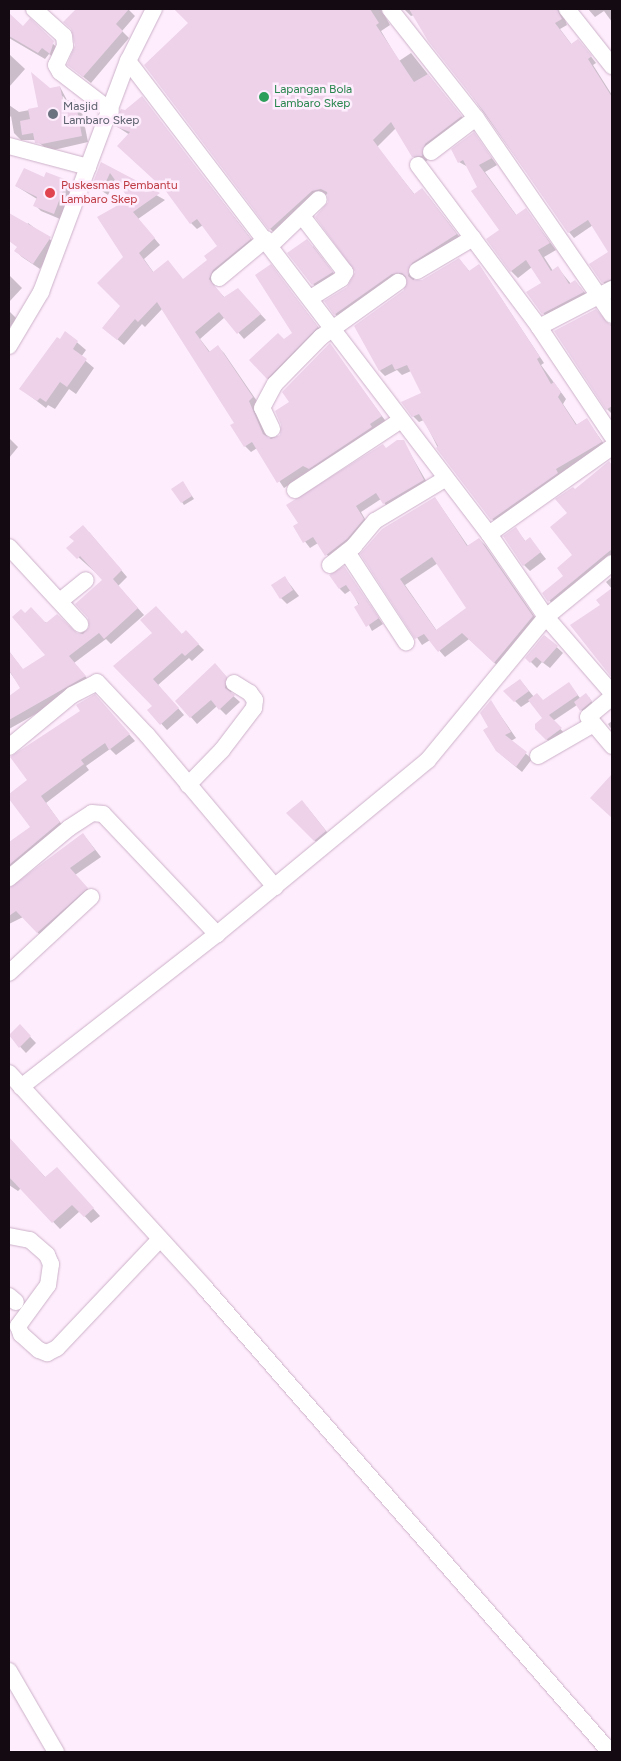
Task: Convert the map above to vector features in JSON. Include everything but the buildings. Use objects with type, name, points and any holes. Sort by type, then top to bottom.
[{"type":"street","points":[[34,9],[64,36],[65,46],[56,65],[60,72],[111,111]]},
{"type":"street","points":[[9,346],[41,292],[111,111],[128,61],[154,9]]},
{"type":"street","points":[[390,9],[476,118],[606,292],[612,315]]},
{"type":"street","points":[[567,9],[612,66]]},
{"type":"street","points":[[128,61],[269,242],[401,420],[489,534],[546,617],[612,695],[589,715],[592,725],[612,746]]},
{"type":"street","points":[[431,152],[476,118]]},
{"type":"street","points":[[9,146],[88,167]]},
{"type":"street","points":[[418,164],[539,327],[612,436]]},
{"type":"street","points":[[219,278],[302,216],[319,199]]},
{"type":"street","points":[[302,216],[345,272],[341,279],[310,298]]},
{"type":"street","points":[[418,271],[473,238]]},
{"type":"street","points":[[272,429],[262,408],[264,402],[294,363],[332,328],[398,282]]},
{"type":"street","points":[[539,327],[606,292]]},
{"type":"street","points":[[295,490],[401,420]]},
{"type":"street","points":[[489,534],[612,447]]},
{"type":"street","points":[[330,565],[347,552],[375,521],[446,479]]},
{"type":"street","points":[[9,547],[80,624]]},
{"type":"street","points":[[347,552],[406,642]]},
{"type":"street","points":[[22,1087],[217,934],[428,760],[546,617],[612,563]]},
{"type":"street","points":[[60,601],[86,580]]},
{"type":"street","points":[[9,747],[72,695],[96,682],[147,735],[274,887]]},
{"type":"street","points":[[188,785],[222,750],[254,708],[255,700],[250,692],[234,683]]},
{"type":"street","points":[[538,756],[592,725]]},
{"type":"street","points":[[9,878],[69,828],[92,813],[103,814],[217,934]]},
{"type":"street","points":[[9,973],[91,898]]},
{"type":"street","points":[[9,1073],[159,1240],[610,1752]]},
{"type":"street","points":[[9,1236],[30,1240],[47,1255],[51,1264],[48,1285],[18,1326],[21,1334],[39,1350],[47,1352],[57,1348],[159,1240]]},
{"type":"street","points":[[9,1671],[56,1752]]},
{"type":"place","name":"Lapangan Bola Lambaro Skep","points":[[264,97]]},
{"type":"place","name":"Masjid Lambaro Skep","points":[[53,114]]},
{"type":"place","name":"Puskesmas Pembantu Lambaro Skep","points":[[50,193]]}]
